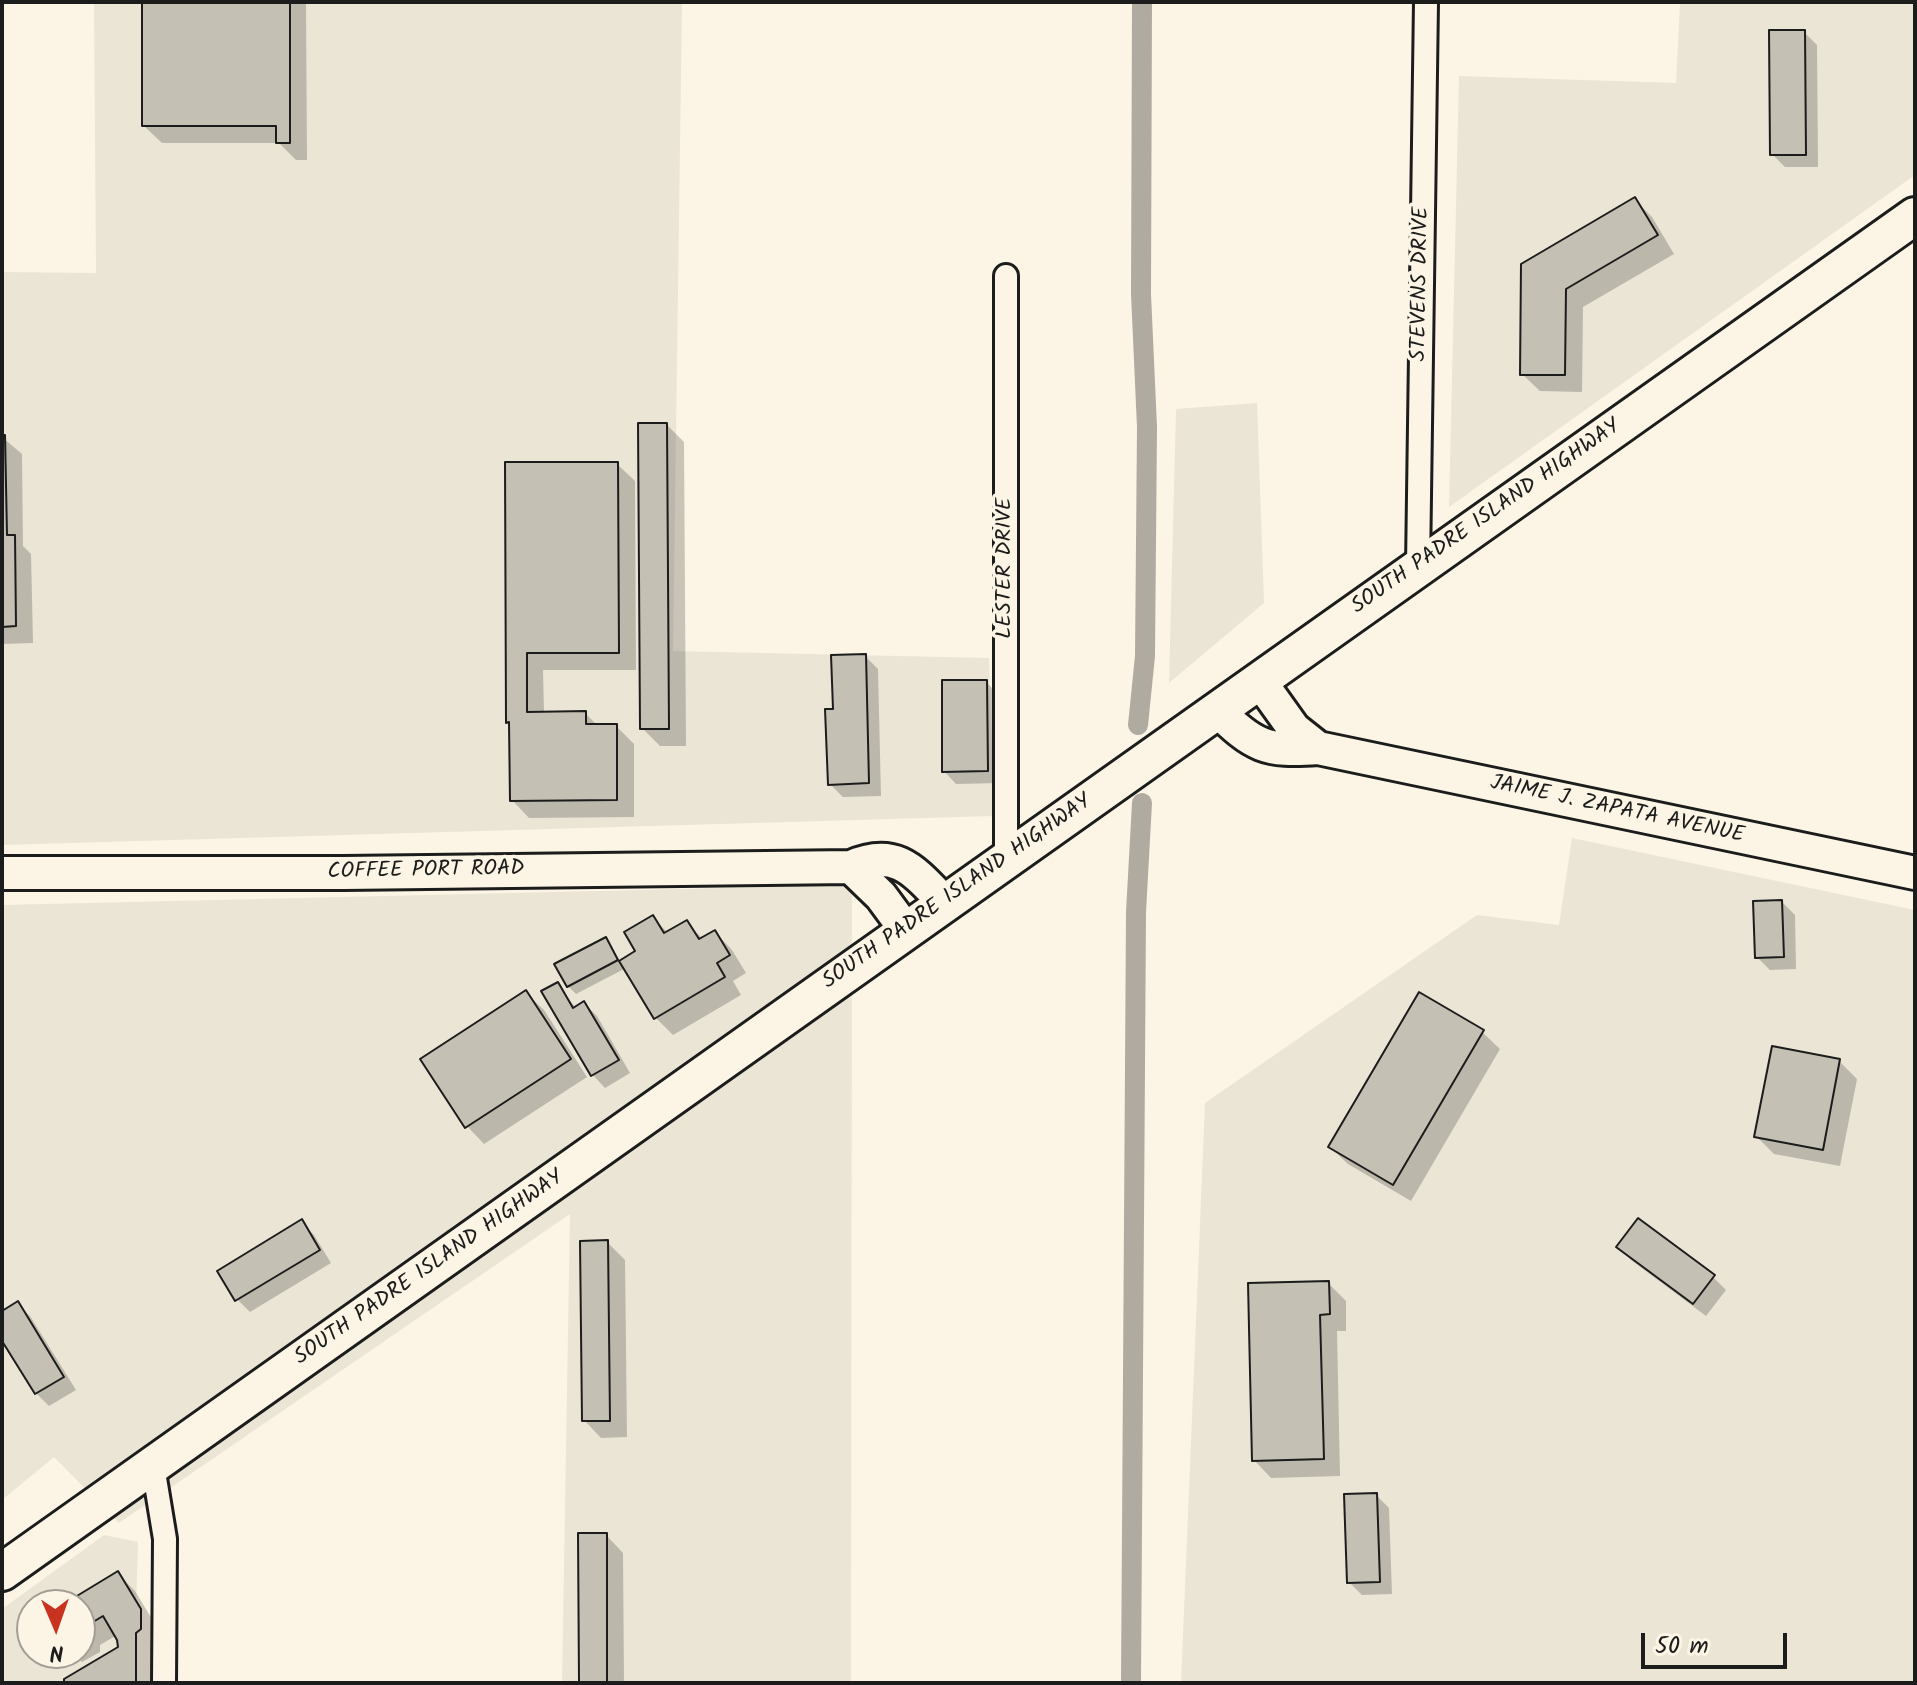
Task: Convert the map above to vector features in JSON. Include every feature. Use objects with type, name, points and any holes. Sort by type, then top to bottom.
[{"type":"main road","name":"SOUTH PADRE ISLAND HIGHWAY","points":[[2,1572],[1915,216]]},
{"type":"street","name":"STEVENS DRIVE","points":[[1418,566],[1426,2]]},
{"type":"street","name":"LESTER DRIVE","points":[[1006,276],[1006,861]]},
{"type":"street","points":[[1259,680],[1294,729],[1318,748]]},
{"type":"street","name":"JAIME J. ZAPATA AVENUE","points":[[1217,710],[1247,739],[1285,751],[1318,748],[1915,873]]},
{"type":"street","name":"COFFEE PORT ROAD","points":[[2,873],[343,873],[851,867],[872,858],[897,863],[915,872],[944,902]]},
{"type":"street","points":[[851,867],[881,896],[906,930]]},
{"type":"street","points":[[153,1466],[165,1539],[164,1683]]},
{"type":"shaded area","points":[[94,2],[682,2],[673,651],[989,658],[994,816],[2,845],[2,272],[96,273]]},
{"type":"shaded area","points":[[1915,2],[1915,175],[1449,507],[1459,76],[1676,83],[1680,4]]},
{"type":"shaded area","points":[[1257,403],[1264,603],[1169,683],[1176,409]]},
{"type":"shaded area","points":[[1572,838],[1915,910],[1915,1683],[1181,1683],[1205,1103],[1477,915],[1559,925]]},
{"type":"shaded area","points":[[852,885],[851,1683],[562,1683],[570,1214],[119,1523],[54,1457],[2,1500],[2,905]]},
{"type":"shaded area","points":[[104,1535],[138,1542],[134,1683],[2,1683],[2,1609],[16,1599],[16,1669],[96,1669],[96,1589],[30,1589]]},
{"type":"building","points":[[142,2],[290,2],[290,143],[276,143],[276,126],[142,126]]},
{"type":"building","points":[[1769,30],[1805,30],[1806,155],[1770,155]]},
{"type":"building","points":[[1635,197],[1658,235],[1566,289],[1565,375],[1520,375],[1521,264]]},
{"type":"building","points":[[638,423],[667,423],[669,729],[640,729]]},
{"type":"building","points":[[2,435],[5,435],[7,535],[15,535],[16,626],[2,627]]},
{"type":"building","points":[[505,462],[618,462],[619,653],[527,653],[527,712],[586,711],[586,724],[617,724],[617,800],[510,801],[509,722],[506,723]]},
{"type":"building","points":[[866,654],[869,783],[828,785],[825,709],[833,709],[831,655]]},
{"type":"building","points":[[942,680],[987,680],[988,771],[942,772]]},
{"type":"building","points":[[1782,900],[1784,957],[1755,958],[1753,901]]},
{"type":"building","points":[[653,915],[664,933],[687,920],[699,939],[715,930],[730,955],[717,963],[725,977],[654,1019],[619,961],[635,951],[624,932]]},
{"type":"building","points":[[606,937],[618,960],[567,987],[554,964]]},
{"type":"building","points":[[558,982],[573,1008],[584,1001],[619,1060],[591,1076],[541,991]]},
{"type":"building","points":[[526,990],[571,1059],[465,1128],[420,1059]]},
{"type":"building","points":[[1419,992],[1484,1030],[1393,1185],[1328,1147]]},
{"type":"building","points":[[1772,1046],[1840,1059],[1823,1150],[1754,1137]]},
{"type":"building","points":[[1638,1218],[1715,1275],[1693,1304],[1616,1247]]},
{"type":"building","points":[[302,1219],[320,1250],[235,1301],[217,1271]]},
{"type":"building","points":[[608,1240],[610,1421],[582,1421],[580,1241]]},
{"type":"building","points":[[1329,1281],[1330,1314],[1320,1315],[1324,1459],[1252,1461],[1248,1283]]},
{"type":"building","points":[[18,1301],[64,1377],[35,1394],[2,1341],[2,1311]]},
{"type":"building","points":[[1377,1493],[1380,1582],[1347,1583],[1344,1494]]},
{"type":"building","points":[[578,1533],[607,1533],[607,1683],[579,1683]]},
{"type":"building","points":[[118,1571],[141,1609],[141,1629],[136,1633],[136,1683],[64,1683],[64,1679],[81,1669],[96,1669],[96,1660],[118,1647],[103,1616],[96,1620],[96,1589],[88,1589]]},
{"type":"waterway","points":[[1138,725],[1145,656],[1147,427],[1141,294],[1142,2]]},
{"type":"waterway","points":[[1131,1683],[1136,912],[1142,803]]}]
